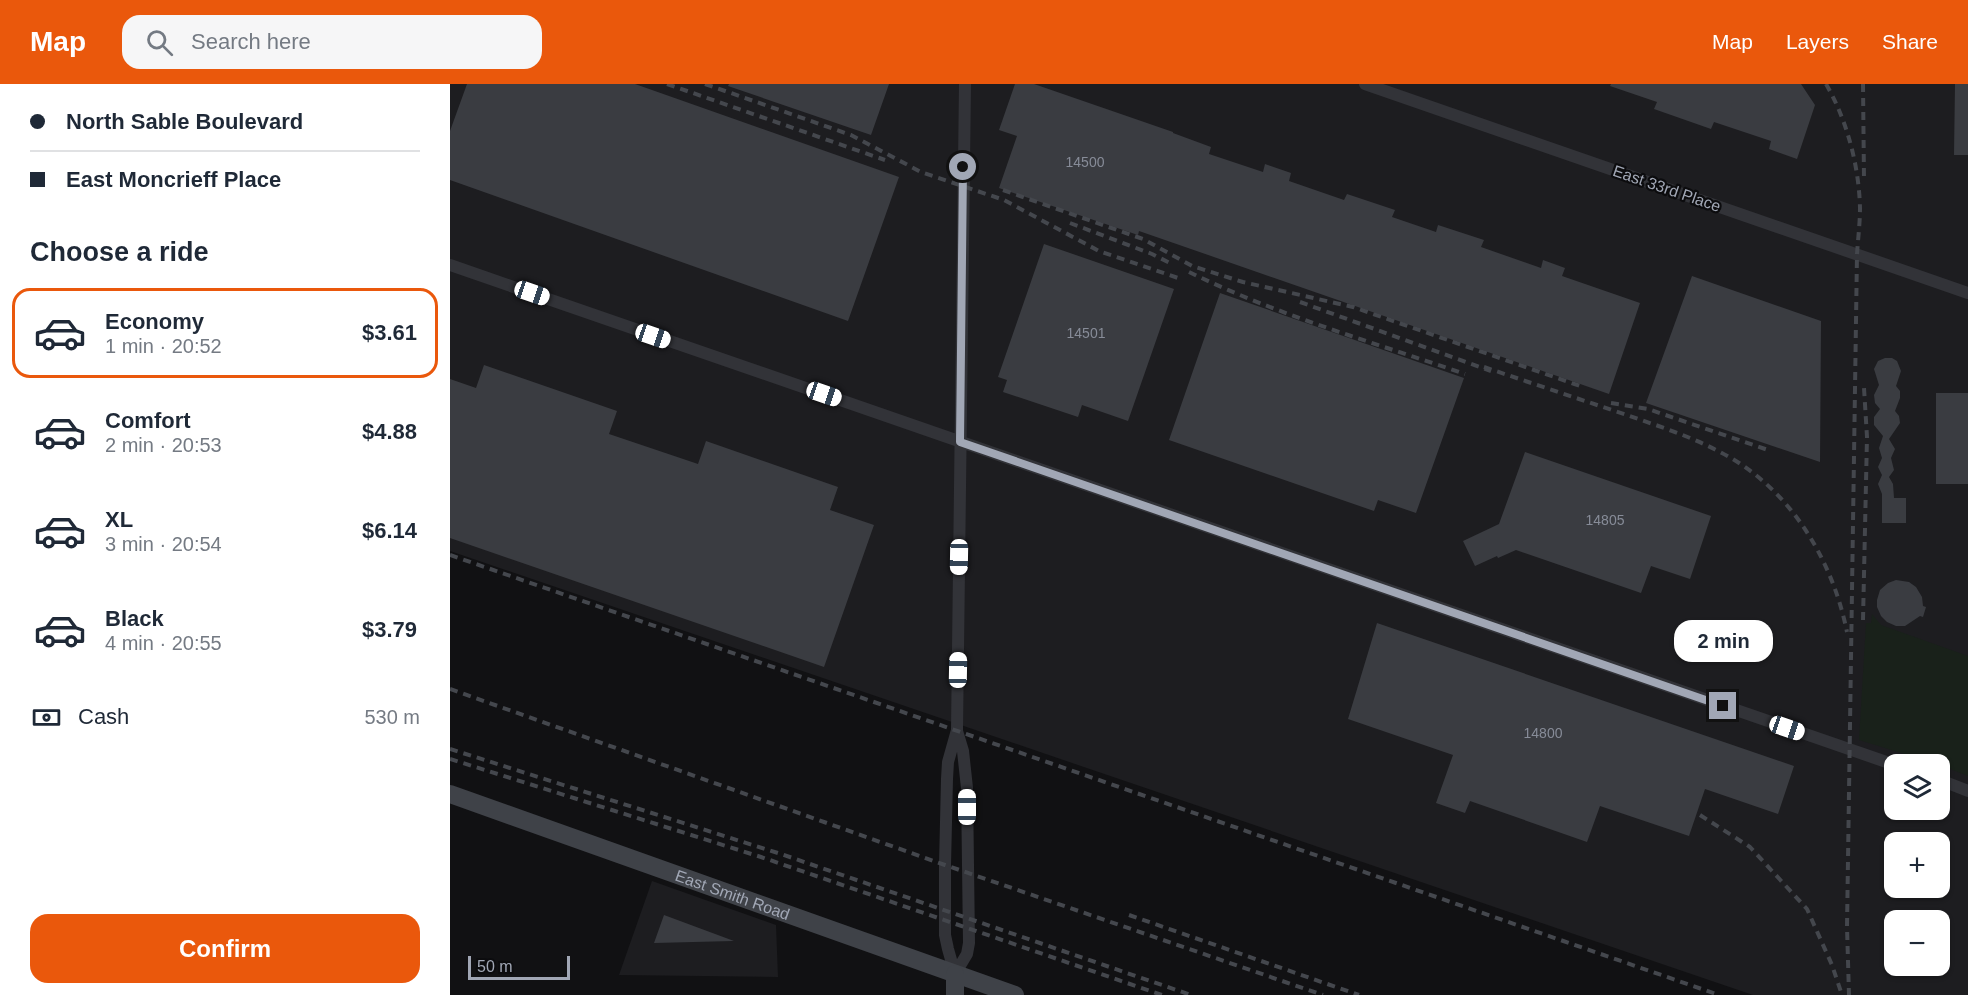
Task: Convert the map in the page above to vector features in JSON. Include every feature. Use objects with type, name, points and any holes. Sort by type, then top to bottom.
[{"type":"street","points":[[955,995],[955,974],[945,935],[945,865],[948,770],[957,730],[965,84]]},
{"type":"street","name":"East 33rd Place","points":[[1365,84],[1968,292]]},
{"type":"street","points":[[450,265],[1884,761]]},
{"type":"street","points":[[955,974],[967,954],[969,943],[967,789],[963,751],[957,730]]},
{"type":"street","points":[[1950,784],[1968,790]]},
{"type":"street","name":"East Smith Road","points":[[450,794],[1015,995]]},
{"type":"shaded area","points":[[450,84],[1968,84],[1968,995],[1753,995],[450,551]]},
{"type":"shaded area","points":[[1872,614],[1881,625],[1968,656],[1968,776],[1950,769],[1950,754],[1904,754],[1859,740],[1866,623],[1871,623]]},
{"type":"shaded area","points":[[652,881],[776,925],[778,977],[619,975]]},
{"type":"building","points":[[467,84],[635,84],[899,177],[848,321],[450,180],[450,131]]},
{"type":"building","points":[[729,84],[889,84],[871,135],[728,86]]},
{"type":"building","points":[[1015,84],[1034,84],[1173,132],[1211,147],[1209,154],[1263,172],[1265,164],[1291,173],[1289,181],[1344,200],[1347,194],[1395,210],[1392,217],[1436,232],[1438,225],[1484,240],[1481,247],[1541,268],[1543,260],[1565,268],[1562,276],[1640,303],[1609,394],[1139,231],[1138,235],[999,188],[1017,136],[999,130]]},
{"type":"building","points":[[1611,84],[1801,84],[1815,105],[1797,159],[1769,149],[1771,141],[1714,122],[1711,129],[1654,109],[1657,102],[1610,86]]},
{"type":"building","points":[[1955,84],[1968,84],[1968,155],[1954,155]]},
{"type":"building","points":[[1044,244],[1174,289],[1128,421],[1082,405],[1078,417],[1003,392],[1007,380],[998,377]]},
{"type":"building","points":[[1692,276],[1821,321],[1820,462],[1646,403]]},
{"type":"building","points":[[1220,293],[1464,378],[1416,513],[1378,500],[1374,511],[1169,440]]},
{"type":"building","points":[[1885,358],[1897,361],[1901,371],[1896,386],[1900,391],[1900,398],[1895,411],[1900,423],[1889,439],[1895,449],[1891,458],[1894,470],[1889,477],[1893,484],[1894,498],[1906,498],[1906,523],[1882,523],[1882,494],[1878,484],[1882,475],[1878,467],[1882,458],[1879,448],[1883,436],[1874,425],[1874,417],[1880,409],[1875,403],[1874,395],[1879,385],[1874,369],[1878,361]]},
{"type":"building","points":[[484,365],[617,411],[609,434],[698,464],[706,441],[838,487],[830,510],[874,525],[824,667],[450,538],[450,379],[476,388]]},
{"type":"building","points":[[1936,393],[1968,393],[1968,484],[1936,484]]},
{"type":"building","points":[[1525,452],[1711,516],[1690,579],[1651,566],[1641,593],[1516,550],[1475,566],[1463,541],[1499,524]]},
{"type":"building","points":[[1896,580],[1909,582],[1916,587],[1922,597],[1923,606],[1926,607],[1923,617],[1920,616],[1905,626],[1896,626],[1887,622],[1877,607],[1880,590]]},
{"type":"building","points":[[1377,623],[1794,766],[1778,814],[1705,789],[1689,836],[1600,806],[1587,842],[1470,801],[1465,813],[1436,803],[1453,755],[1348,719]]},
{"type":"building","points":[[664,915],[734,941],[654,943]]},
{"type":"railway","points":[[667,84],[885,160]]},
{"type":"railway","points":[[705,84],[851,135],[921,172],[1004,200],[1099,251],[1181,279]]},
{"type":"railway","points":[[1826,84],[1846,128],[1857,176],[1860,208],[1857,254],[1847,927],[1849,995]]},
{"type":"railway","points":[[1863,84],[1864,180]]},
{"type":"railway","points":[[1003,190],[1143,239],[1192,266],[1243,282],[1353,307],[1583,387]]},
{"type":"railway","points":[[1070,223],[1170,263]]},
{"type":"railway","points":[[1189,272],[1290,315],[1465,374]]},
{"type":"railway","points":[[1300,302],[1491,371]]},
{"type":"railway","points":[[1484,367],[1674,432],[1709,446],[1745,467],[1767,484],[1804,527],[1831,578],[1847,632]]},
{"type":"railway","points":[[1863,620],[1867,437],[1864,388]]},
{"type":"railway","points":[[1611,403],[1648,409],[1771,451]]},
{"type":"railway","points":[[450,555],[1719,995]]},
{"type":"railway","points":[[450,689],[945,865],[1323,995]]},
{"type":"railway","points":[[450,749],[781,854],[1191,995]]},
{"type":"railway","points":[[450,759],[761,857],[1162,995]]},
{"type":"railway","points":[[1700,815],[1750,847],[1807,909],[1832,965],[1842,995]]},
{"type":"railway","points":[[1129,915],[1359,995]]},
{"type":"route","points":[[963,167],[960,442],[1723,706]]}]
